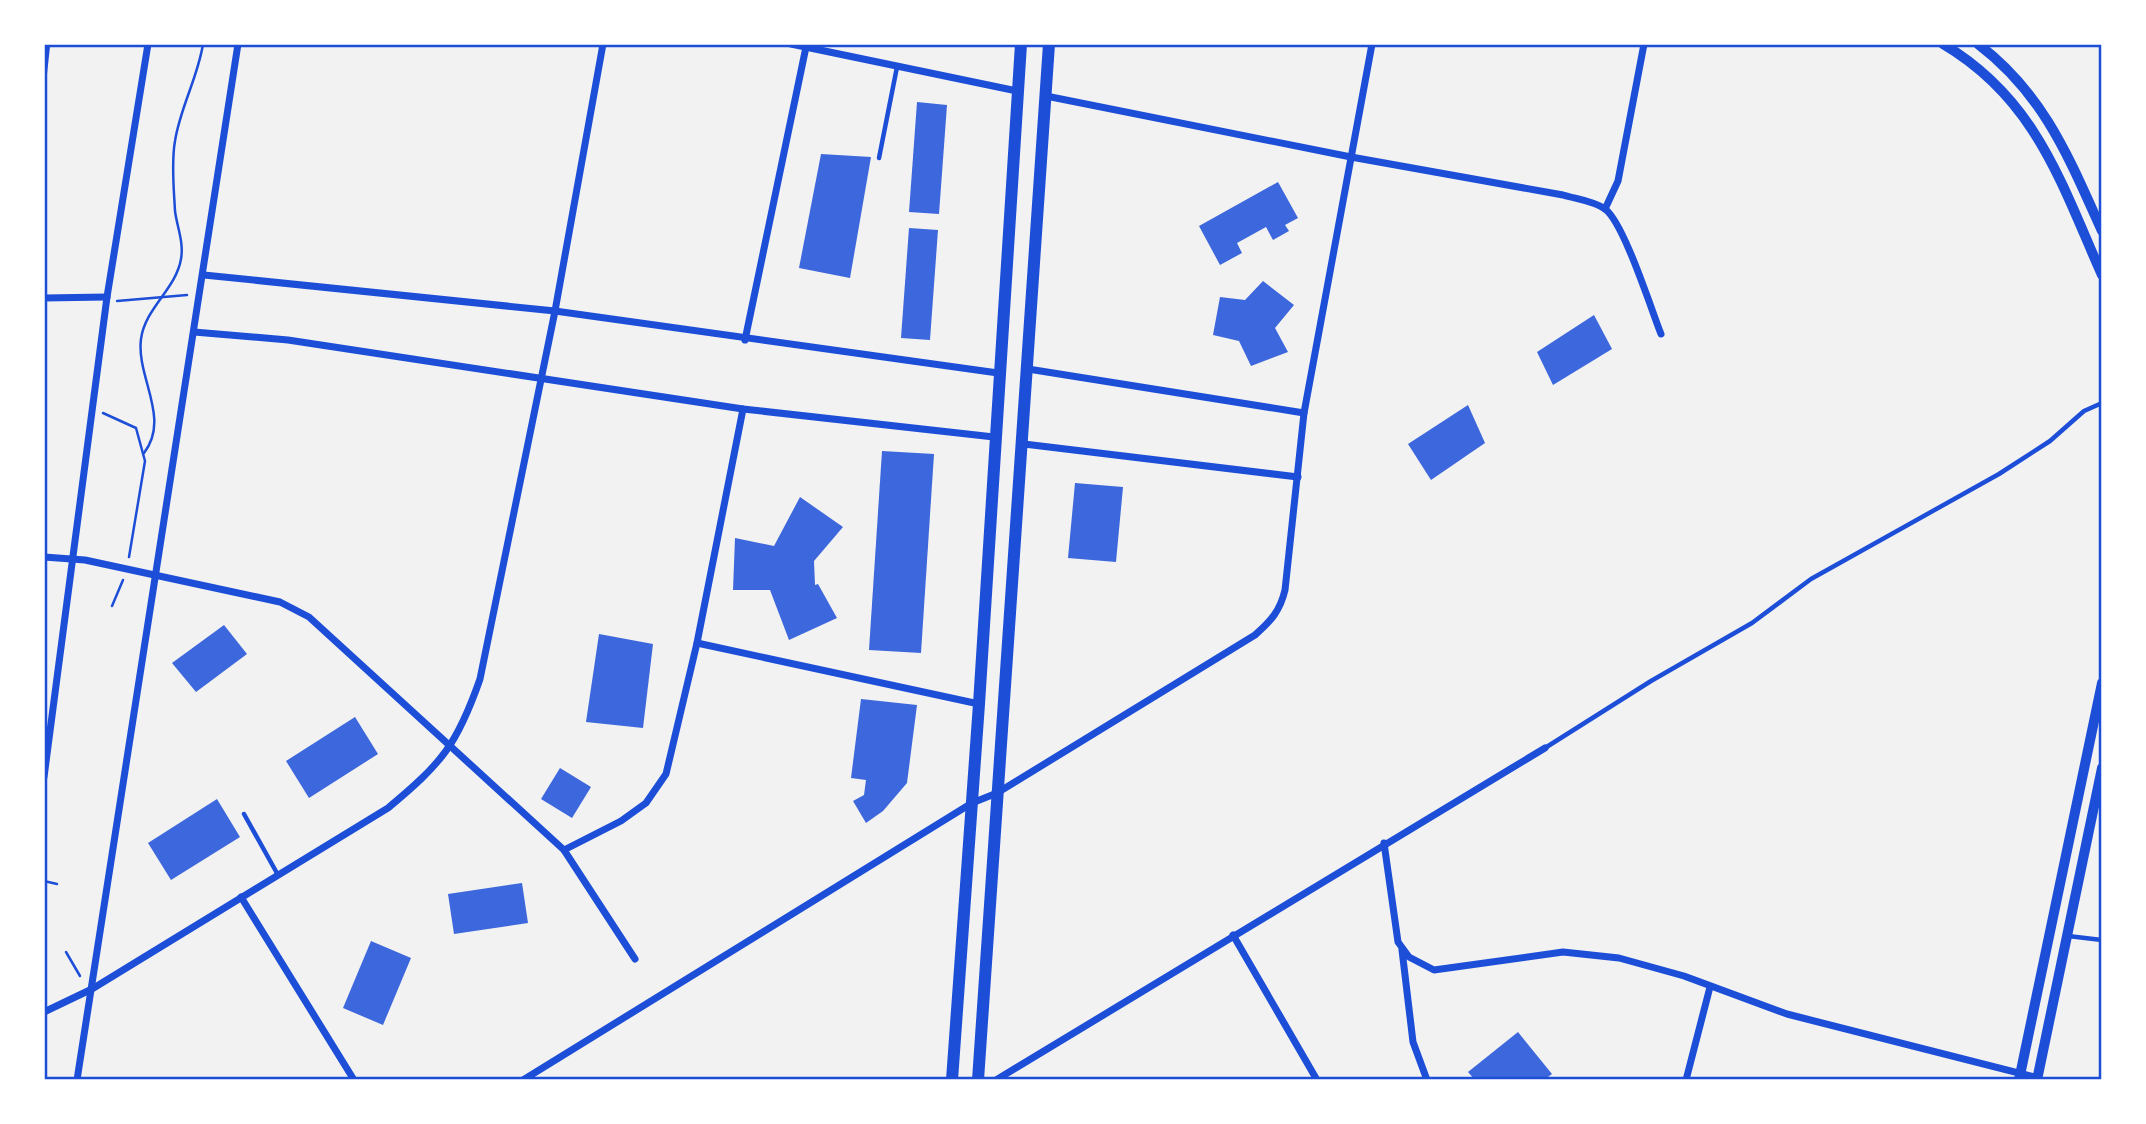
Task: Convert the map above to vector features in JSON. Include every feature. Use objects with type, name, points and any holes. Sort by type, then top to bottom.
[{"type":"main road","points":[[952,1080],[1021,44]]},
{"type":"main road","points":[[978,1080],[1024,444],[1049,44]]},
{"type":"street","points":[[44,776],[91,410],[148,44]]},
{"type":"street","points":[[78,1080],[238,44]]},
{"type":"street","points":[[44,1012],[90,990],[388,808],[451,748],[480,679],[555,312],[603,44]]},
{"type":"street","points":[[791,44],[1017,91]]},
{"type":"street","points":[[523,1080],[972,803],[997,793],[1255,635],[1272,620],[1281,607],[1285,590],[1304,413],[1372,44]]},
{"type":"street","points":[[1605,209],[1618,181],[1644,44]]},
{"type":"street","points":[[1943,44],[1979,67],[2001,89],[2041,140],[2102,275]]},
{"type":"street","points":[[1978,44],[1999,60],[2044,111],[2102,231]]},
{"type":"street","points":[[746,340],[807,47]]},
{"type":"street","points":[[1046,96],[1350,157],[1563,195],[1605,209],[1624,240],[1661,334]]},
{"type":"street","points":[[204,275],[555,312],[998,373]]},
{"type":"street","points":[[44,298],[107,300]]},
{"type":"street","points":[[194,332],[288,340],[743,409],[994,437]]},
{"type":"street","points":[[1028,369],[1304,413]]},
{"type":"street","points":[[564,850],[621,821],[646,803],[658,788],[675,744],[743,409]]},
{"type":"street","points":[[1024,444],[1298,477]]},
{"type":"street","points":[[44,557],[127,569],[280,602],[309,617],[564,850],[635,959]]},
{"type":"street","points":[[697,643],[979,704]]},
{"type":"street","points":[[2019,1078],[2102,683]]},
{"type":"street","points":[[996,1080],[1545,748]]},
{"type":"street","points":[[1402,950],[1422,965],[1445,971],[1543,954],[1581,953],[1629,961],[1684,976],[1787,1014],[1849,1028],[2019,1078],[2037,1079],[2102,768]]},
{"type":"street","points":[[1384,843],[1394,927],[1402,950],[1413,1042],[1427,1080]]},
{"type":"street","points":[[241,897],[354,1080]]},
{"type":"street","points":[[1233,936],[1317,1080]]},
{"type":"street","points":[[1686,1080],[1710,987]]},
{"type":"lane","points":[[44,81],[48,44]]},
{"type":"lane","points":[[879,158],[897,67]]},
{"type":"lane","points":[[1545,748],[1651,681],[1752,623],[1811,579],[1999,474],[2050,440],[2084,411],[2102,402]]},
{"type":"lane","points":[[244,814],[278,875]]},
{"type":"lane","points":[[2067,935],[2102,940]]},
{"type":"path","points":[[112,606],[127,569],[144,453],[154,434],[155,412],[143,371],[141,336],[159,297],[170,286],[181,257],[175,213],[174,142],[203,44]]},
{"type":"path","points":[[107,300],[201,293]]},
{"type":"path","points":[[91,410],[136,428],[144,453]]},
{"type":"path","points":[[44,881],[57,884]]},
{"type":"path","points":[[66,952],[90,990]]},
{"type":"building","points":[[917,102],[947,105],[939,214],[909,212]]},
{"type":"building","points":[[821,154],[871,157],[850,278],[799,268]]},
{"type":"building","points":[[1278,182],[1298,218],[1285,225],[1289,231],[1273,240],[1266,227],[1237,243],[1242,253],[1220,265],[1199,226]]},
{"type":"building","points":[[909,228],[938,230],[930,340],[901,338]]},
{"type":"building","points":[[1263,281],[1294,305],[1275,328],[1288,352],[1251,366],[1239,341],[1213,335],[1220,297],[1245,300]]},
{"type":"building","points":[[1594,315],[1612,349],[1553,385],[1537,352]]},
{"type":"building","points":[[1468,405],[1485,443],[1431,480],[1408,444]]},
{"type":"building","points":[[882,451],[934,454],[921,653],[869,650]]},
{"type":"building","points":[[1075,483],[1123,487],[1116,562],[1068,558]]},
{"type":"building","points":[[800,497],[843,527],[814,561],[815,585],[818,584],[837,618],[789,640],[770,590],[733,590],[735,538],[774,546]]},
{"type":"building","points":[[224,625],[247,654],[196,692],[172,663]]},
{"type":"building","points":[[599,634],[653,644],[643,728],[586,722]]},
{"type":"building","points":[[861,699],[917,705],[907,783],[883,811],[866,823],[853,801],[864,795],[866,780],[851,778]]},
{"type":"building","points":[[355,717],[378,754],[309,798],[286,761]]},
{"type":"building","points":[[560,768],[591,787],[572,818],[541,799]]},
{"type":"building","points":[[217,799],[240,837],[171,880],[148,843]]},
{"type":"building","points":[[522,883],[528,923],[454,934],[448,894]]},
{"type":"building","points":[[371,941],[411,958],[383,1025],[343,1008]]},
{"type":"building","points":[[1518,1032],[1552,1074],[1544,1080],[1475,1080],[1468,1072]]}]
